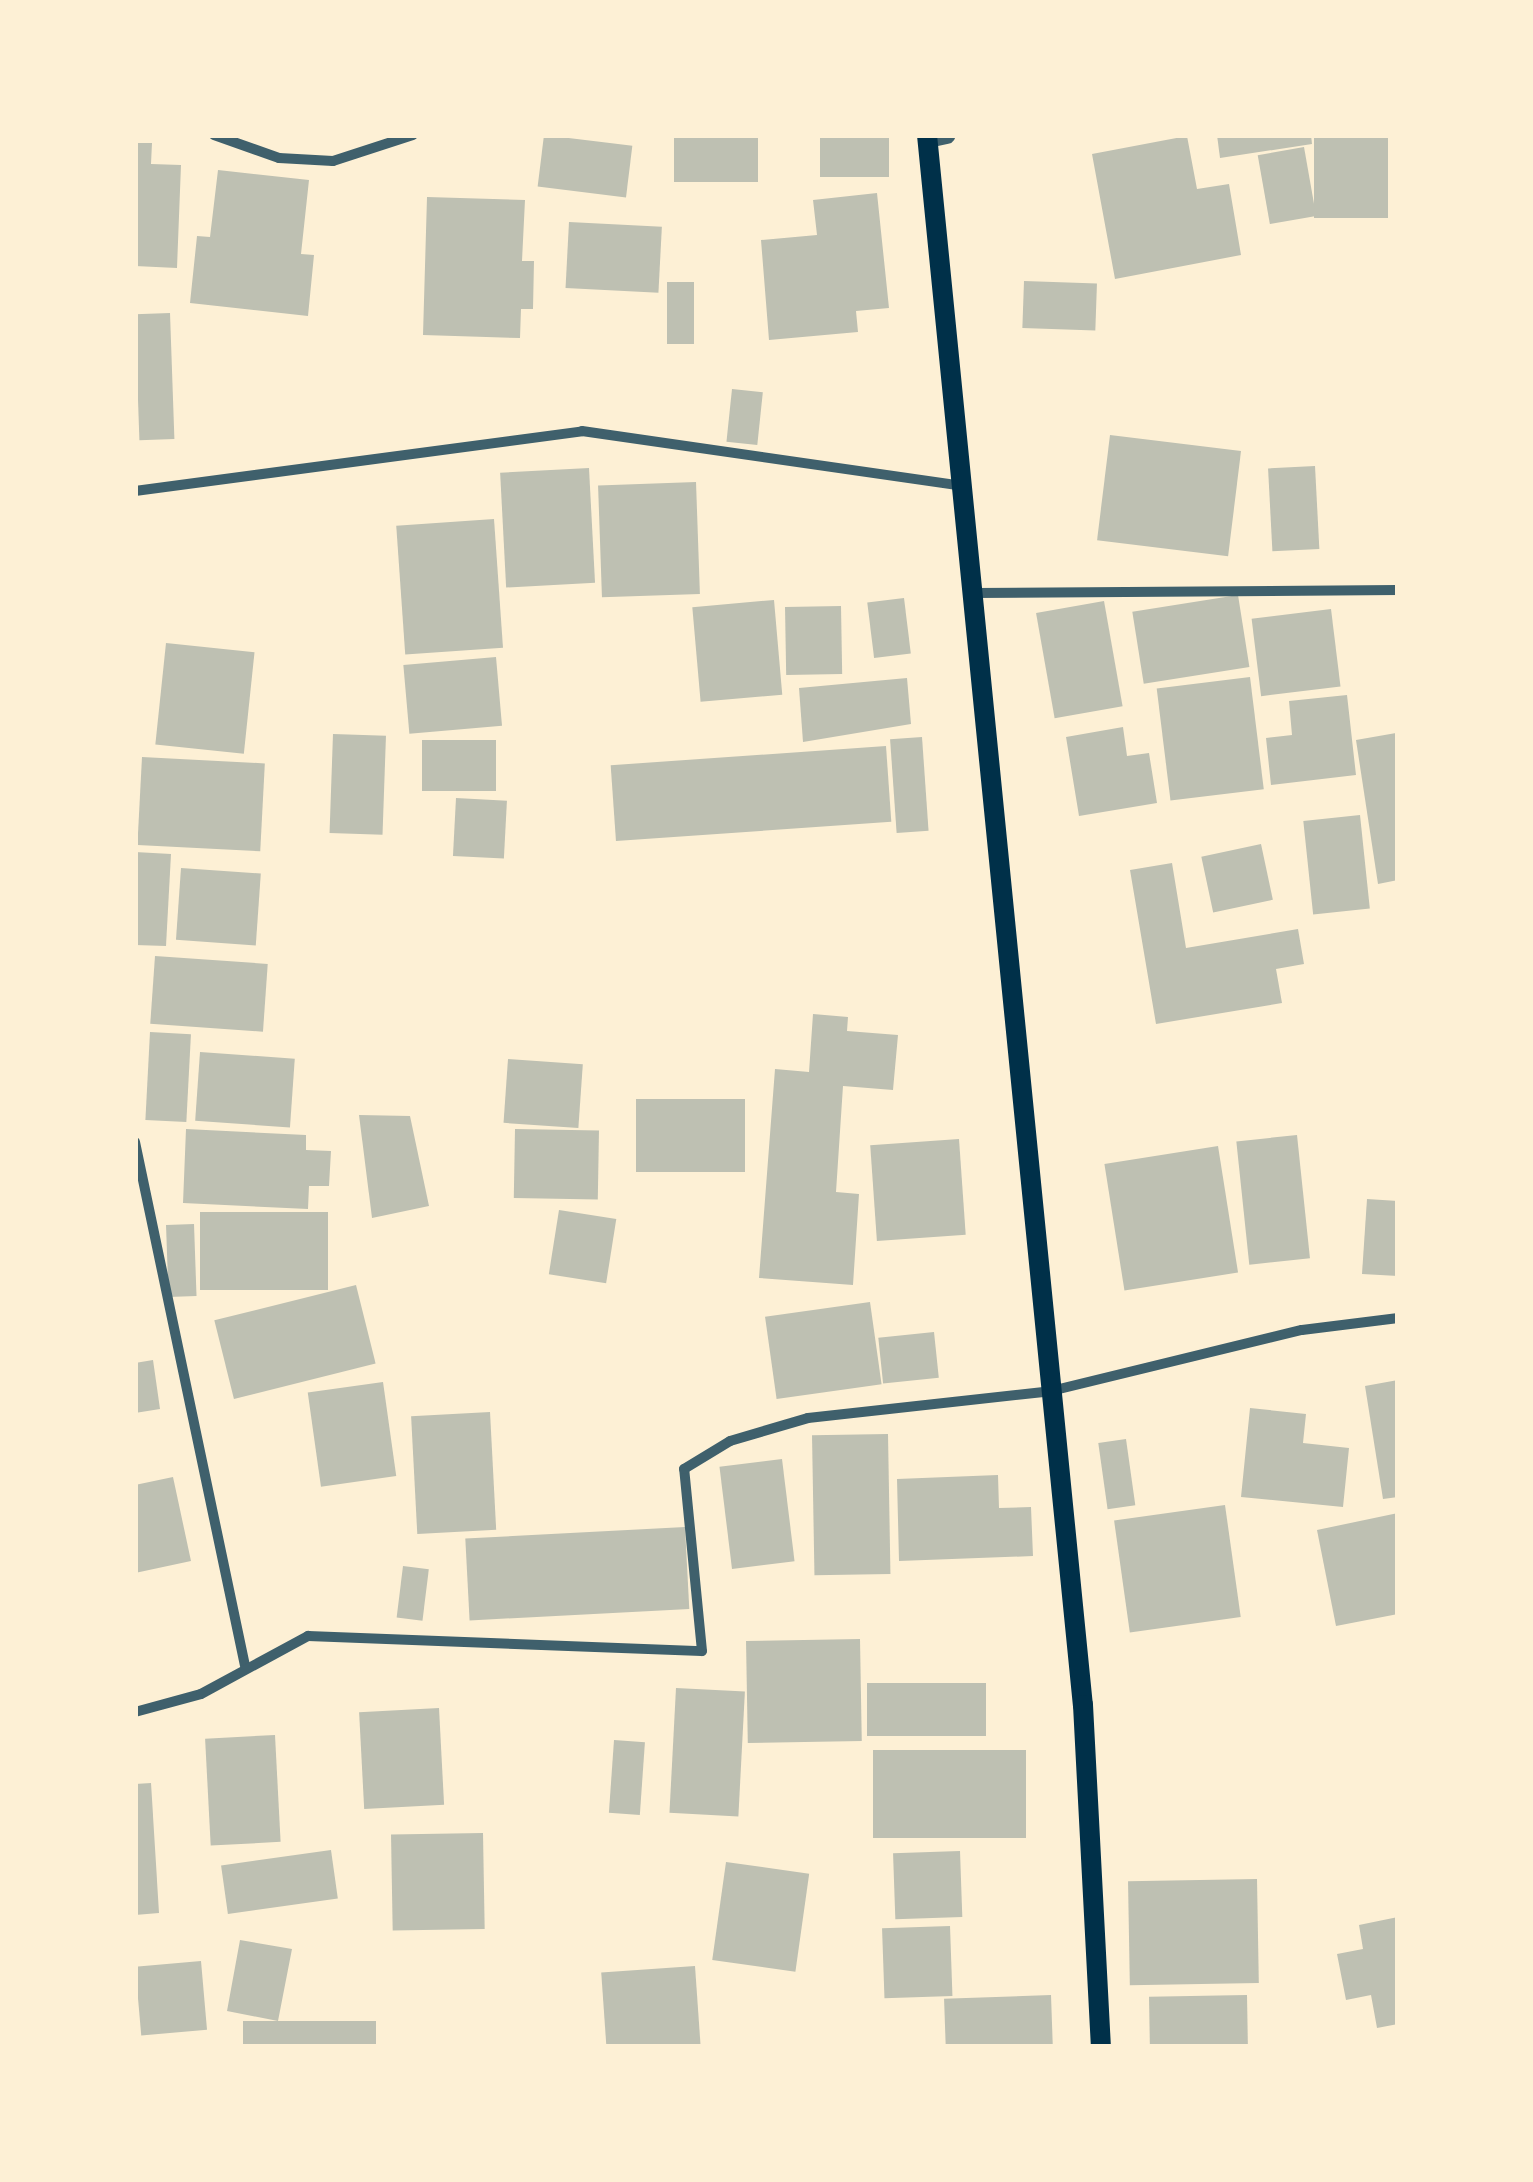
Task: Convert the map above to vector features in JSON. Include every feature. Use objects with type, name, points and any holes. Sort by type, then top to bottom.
[{"type":"main road","points":[[934,136],[959,486],[1084,1705],[1101,2047]]},
{"type":"street","points":[[214,135],[279,158],[333,161],[413,135]]},
{"type":"street","points":[[135,491],[582,431],[959,486]]},
{"type":"street","points":[[972,593],[1398,590]]},
{"type":"street","points":[[135,1142],[245,1666]]},
{"type":"street","points":[[135,1712],[200,1694],[245,1666],[308,1636],[702,1651],[684,1468],[730,1441],[808,1418],[1051,1391],[1302,1330],[1398,1318]]},
{"type":"building","points":[[544,135],[632,146],[626,197],[538,187]]},
{"type":"building","points":[[674,135],[758,135],[758,182],[674,182]]},
{"type":"building","points":[[820,135],[889,135],[889,177],[820,177]]},
{"type":"building","points":[[1217,135],[1311,135],[1312,144],[1220,158]]},
{"type":"building","points":[[1314,135],[1388,135],[1388,218],[1314,218]]},
{"type":"building","points":[[1187,136],[1197,189],[1229,184],[1241,255],[1115,279],[1092,154]]},
{"type":"building","points":[[135,143],[152,143],[151,164],[181,165],[177,268],[135,266]]},
{"type":"building","points":[[1304,147],[1316,216],[1270,224],[1258,155]]},
{"type":"building","points":[[218,170],[309,180],[301,254],[314,255],[308,316],[190,303],[197,236],[210,237]]},
{"type":"building","points":[[877,193],[889,308],[856,311],[858,332],[769,340],[761,240],[817,235],[813,200]]},
{"type":"building","points":[[427,197],[525,200],[522,261],[534,261],[533,309],[521,309],[520,338],[423,335]]},
{"type":"building","points":[[569,222],[662,227],[658,293],[566,288]]},
{"type":"building","points":[[1024,281],[1097,284],[1095,331],[1022,328]]},
{"type":"building","points":[[667,282],[694,282],[694,344],[667,344]]},
{"type":"building","points":[[170,313],[174,439],[139,440],[135,314]]},
{"type":"building","points":[[732,389],[763,392],[757,445],[726,442]]},
{"type":"building","points":[[1110,435],[1241,451],[1228,556],[1097,540]]},
{"type":"building","points":[[1315,466],[1319,549],[1272,551],[1268,468]]},
{"type":"building","points":[[589,468],[595,583],[506,588],[500,473]]},
{"type":"building","points":[[696,482],[700,594],[602,597],[598,485]]},
{"type":"building","points":[[494,519],[503,648],[405,655],[396,526]]},
{"type":"building","points":[[1238,595],[1249,667],[1144,684],[1132,612]]},
{"type":"building","points":[[904,598],[911,654],[874,658],[867,603]]},
{"type":"building","points":[[774,600],[782,695],[701,702],[692,607]]},
{"type":"building","points":[[1104,601],[1123,706],[1055,718],[1036,613]]},
{"type":"building","points":[[841,606],[842,674],[786,675],[785,607]]},
{"type":"building","points":[[1331,609],[1341,686],[1261,696],[1252,619]]},
{"type":"building","points":[[166,643],[255,652],[244,754],[155,744]]},
{"type":"building","points":[[496,657],[502,726],[409,734],[403,665]]},
{"type":"building","points":[[1250,677],[1264,789],[1170,801],[1157,688]]},
{"type":"building","points":[[907,678],[911,724],[803,742],[799,688]]},
{"type":"building","points":[[1347,695],[1356,775],[1271,785],[1266,738],[1292,735],[1289,701]]},
{"type":"building","points":[[1123,727],[1127,756],[1149,753],[1157,803],[1079,816],[1066,737]]},
{"type":"building","points":[[1396,733],[1398,880],[1378,884],[1356,740]]},
{"type":"building","points":[[333,734],[386,736],[383,835],[330,833]]},
{"type":"building","points":[[922,737],[929,831],[897,833],[890,739]]},
{"type":"building","points":[[422,740],[496,740],[496,791],[422,791]]},
{"type":"building","points":[[886,746],[891,822],[616,841],[611,765]]},
{"type":"building","points":[[142,757],[265,763],[260,851],[137,845]]},
{"type":"building","points":[[456,798],[507,801],[504,859],[453,856]]},
{"type":"building","points":[[1360,815],[1370,908],[1313,914],[1303,821]]},
{"type":"building","points":[[1261,844],[1273,900],[1213,912],[1201,857]]},
{"type":"building","points":[[135,852],[171,854],[166,946],[135,945]]},
{"type":"building","points":[[1172,863],[1186,948],[1298,929],[1304,964],[1276,969],[1282,1003],[1156,1024],[1130,870]]},
{"type":"building","points":[[181,868],[261,874],[256,945],[176,940]]},
{"type":"building","points":[[155,956],[268,964],[263,1032],[150,1024]]},
{"type":"building","points":[[813,1014],[848,1017],[847,1031],[898,1035],[893,1090],[843,1086],[836,1192],[859,1194],[853,1285],[759,1278],[775,1069],[809,1072]]},
{"type":"building","points":[[150,1032],[191,1034],[186,1122],[145,1120]]},
{"type":"building","points":[[200,1052],[295,1059],[290,1127],[195,1121]]},
{"type":"building","points":[[508,1059],[583,1064],[578,1128],[504,1123]]},
{"type":"building","points":[[636,1099],[745,1099],[745,1172],[636,1172]]},
{"type":"building","points":[[359,1115],[410,1116],[429,1206],[372,1218]]},
{"type":"building","points":[[186,1129],[306,1135],[306,1150],[331,1151],[329,1186],[309,1186],[308,1209],[183,1203]]},
{"type":"building","points":[[515,1129],[599,1130],[598,1199],[514,1198]]},
{"type":"building","points":[[1297,1135],[1310,1258],[1249,1265],[1236,1141]]},
{"type":"building","points":[[959,1139],[966,1235],[877,1241],[870,1145]]},
{"type":"building","points":[[1218,1146],[1238,1272],[1124,1290],[1104,1164]]},
{"type":"building","points":[[1367,1199],[1398,1201],[1398,1276],[1362,1274]]},
{"type":"building","points":[[559,1210],[616,1219],[606,1283],[549,1274]]},
{"type":"building","points":[[200,1212],[328,1212],[328,1290],[200,1290]]},
{"type":"building","points":[[194,1224],[197,1296],[169,1297],[166,1225]]},
{"type":"building","points":[[356,1285],[376,1364],[234,1399],[214,1320]]},
{"type":"building","points":[[870,1302],[882,1384],[777,1399],[765,1317]]},
{"type":"building","points":[[934,1332],[939,1378],[883,1384],[878,1338]]},
{"type":"building","points":[[153,1360],[160,1409],[135,1413],[135,1363]]},
{"type":"building","points":[[1398,1380],[1398,1497],[1383,1499],[1365,1386]]},
{"type":"building","points":[[383,1382],[396,1476],[321,1487],[308,1393]]},
{"type":"building","points":[[1250,1408],[1306,1414],[1303,1443],[1349,1448],[1343,1507],[1241,1497]]},
{"type":"building","points":[[490,1412],[496,1530],[417,1534],[411,1416]]},
{"type":"building","points":[[888,1434],[890,1574],[814,1575],[812,1435]]},
{"type":"building","points":[[1126,1439],[1135,1505],[1108,1509],[1098,1443]]},
{"type":"building","points":[[782,1459],[795,1561],[732,1569],[719,1467]]},
{"type":"building","points":[[998,1475],[999,1508],[1031,1507],[1033,1556],[899,1561],[897,1479]]},
{"type":"building","points":[[173,1477],[191,1561],[135,1573],[135,1485]]},
{"type":"building","points":[[1225,1505],[1241,1617],[1130,1632],[1114,1521]]},
{"type":"building","points":[[1398,1513],[1398,1614],[1336,1626],[1317,1530]]},
{"type":"building","points":[[685,1527],[689,1609],[470,1620],[465,1539]]},
{"type":"building","points":[[403,1566],[429,1569],[422,1621],[397,1618]]},
{"type":"building","points":[[860,1639],[862,1741],[748,1743],[746,1641]]},
{"type":"building","points":[[867,1683],[986,1683],[986,1736],[867,1736]]},
{"type":"building","points":[[676,1688],[745,1692],[738,1816],[669,1813]]},
{"type":"building","points":[[439,1708],[444,1805],[364,1809],[359,1712]]},
{"type":"building","points":[[275,1735],[281,1842],[211,1846],[205,1739]]},
{"type":"building","points":[[614,1740],[645,1742],[640,1815],[609,1813]]},
{"type":"building","points":[[873,1750],[1026,1750],[1026,1838],[873,1838]]},
{"type":"building","points":[[151,1783],[159,1913],[135,1915],[135,1784]]},
{"type":"building","points":[[483,1833],[485,1929],[393,1931],[391,1835]]},
{"type":"building","points":[[331,1850],[338,1899],[228,1914],[221,1865]]},
{"type":"building","points":[[960,1851],[962,1917],[895,1919],[893,1853]]},
{"type":"building","points":[[726,1862],[809,1874],[795,1972],[712,1960]]},
{"type":"building","points":[[1257,1879],[1259,1983],[1130,1985],[1128,1881]]},
{"type":"building","points":[[1398,1917],[1398,2024],[1377,2028],[1371,1995],[1346,2000],[1337,1954],[1363,1949],[1359,1925]]},
{"type":"building","points":[[950,1926],[952,1996],[884,1998],[882,1928]]},
{"type":"building","points":[[240,1940],[292,1949],[278,2021],[227,2011]]},
{"type":"building","points":[[201,1961],[207,2030],[141,2035],[135,1967]]},
{"type":"building","points":[[695,1966],[701,2047],[606,2047],[601,1973]]},
{"type":"building","points":[[1051,1995],[1053,2047],[946,2047],[944,1999]]},
{"type":"building","points":[[1247,1995],[1248,2047],[1150,2047],[1149,1997]]},
{"type":"building","points":[[243,2021],[376,2021],[376,2047],[243,2047]]}]
